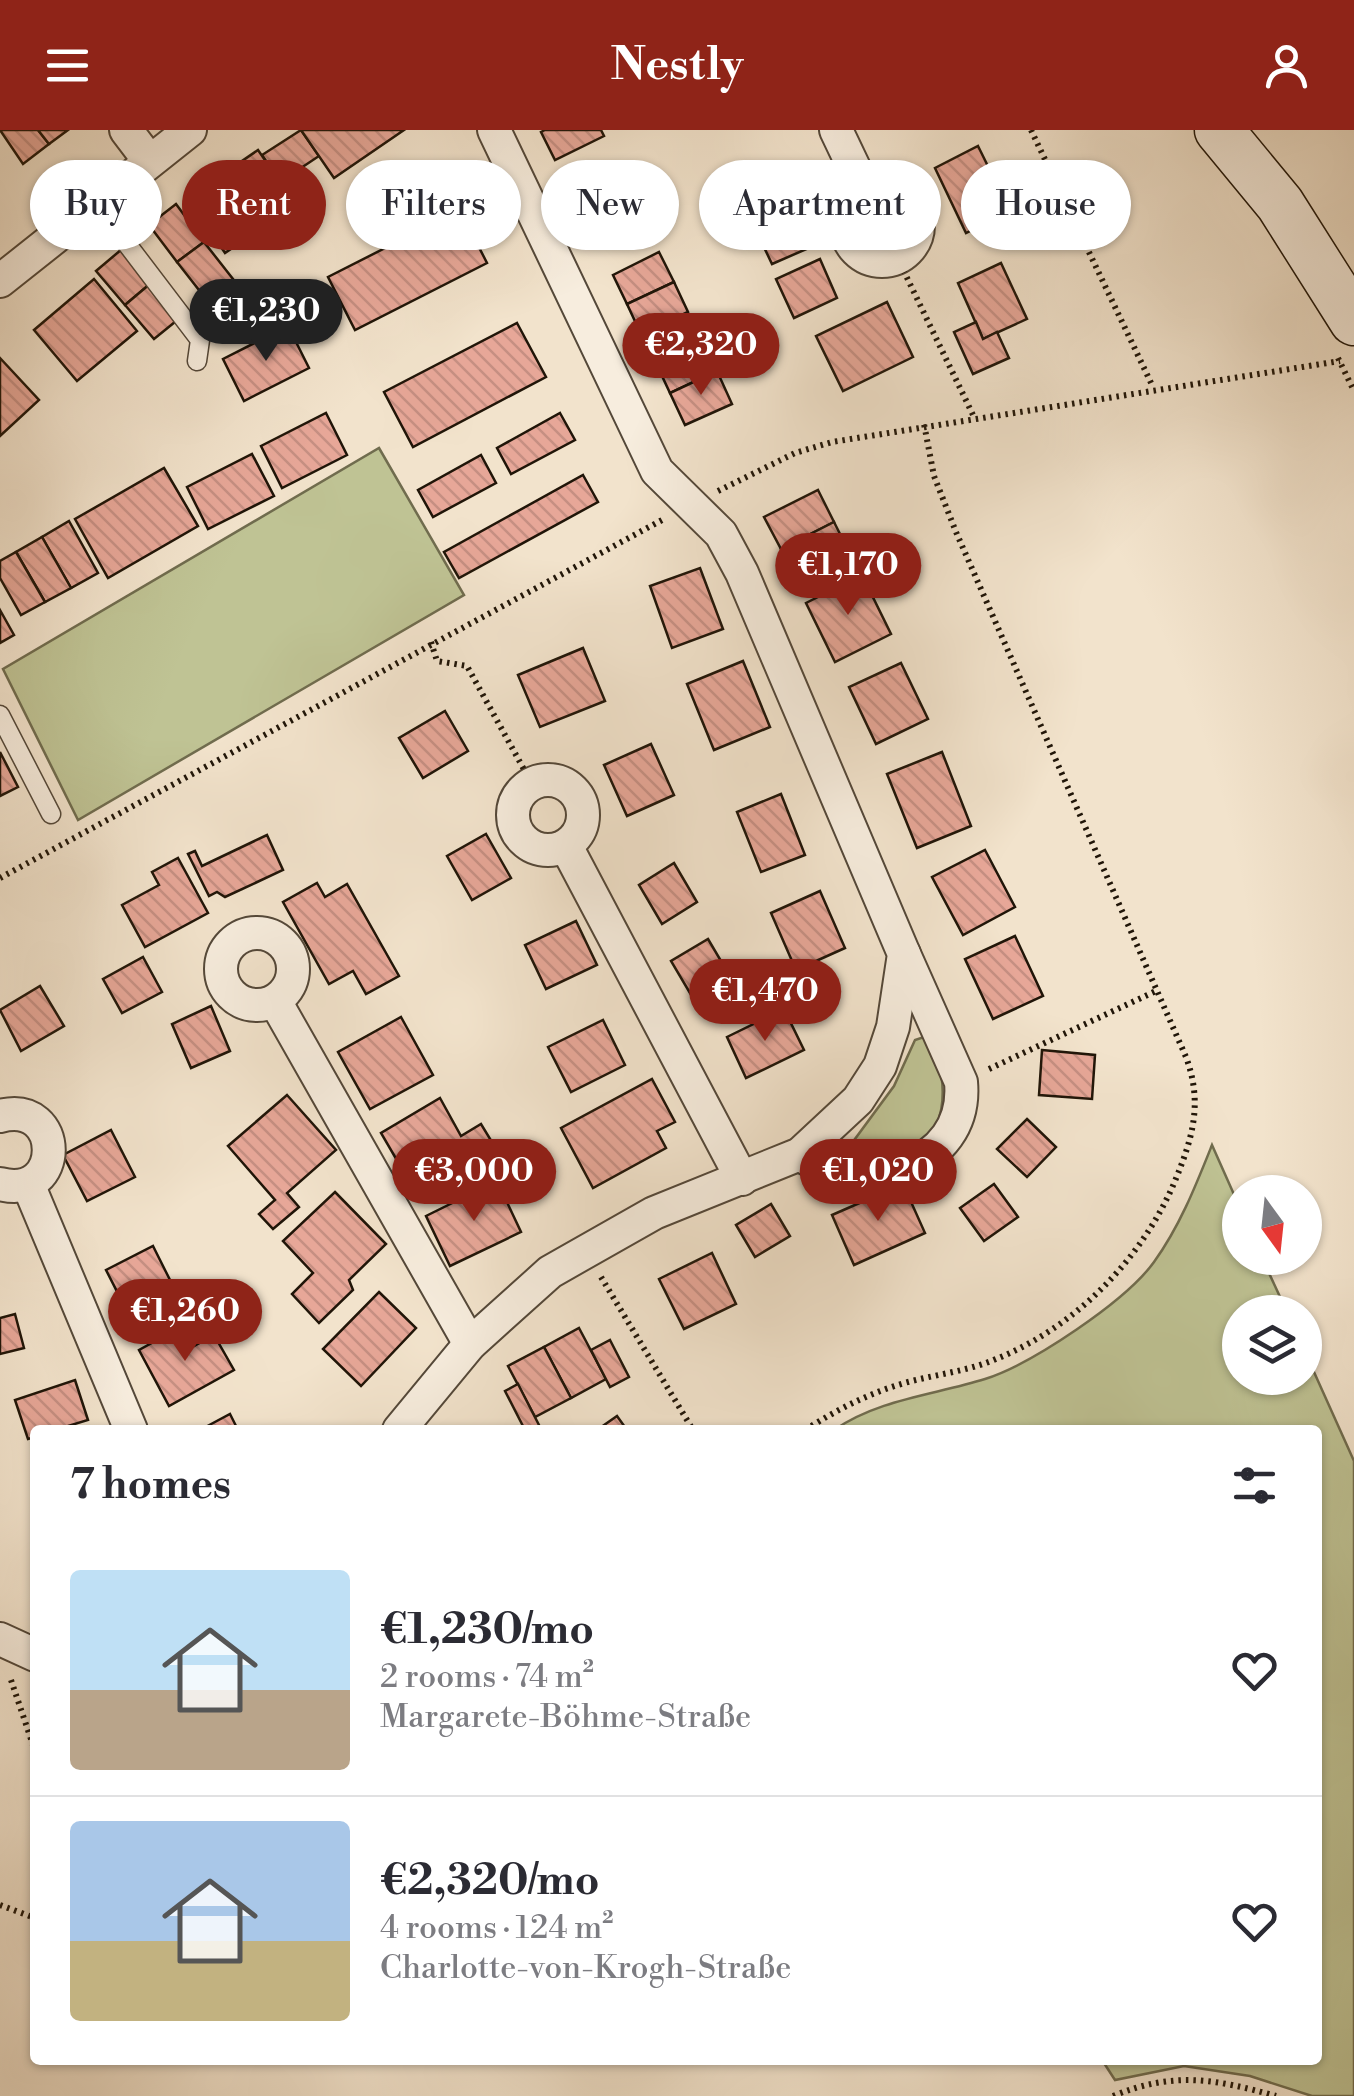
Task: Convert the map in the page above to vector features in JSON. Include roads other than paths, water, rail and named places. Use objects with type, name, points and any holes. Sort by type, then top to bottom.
[{"type":"main road","points":[[1225,132],[1312,250],[1347,341]]},
{"type":"street","points":[[126,130],[148,159],[190,130]]},
{"type":"street","points":[[494,130],[657,471],[688,506],[721,534],[742,573],[961,1082],[958,1119],[938,1150],[922,1160],[875,1171],[823,1171],[800,1154]]},
{"type":"street","points":[[836,130],[850,160]]},
{"type":"street","points":[[890,190],[910,203],[916,214],[916,238],[897,257],[866,258],[850,242],[846,219],[866,193],[890,190]]},
{"type":"street","points":[[0,281],[37,250]]},
{"type":"street","points":[[559,781],[577,796],[582,806],[581,829],[566,846],[543,850],[532,847],[516,830],[514,807],[532,784],[559,781]]},
{"type":"street","points":[[566,846],[742,1179]]},
{"type":"street","points":[[404,1425],[470,1344],[518,1298],[586,1250],[654,1213],[800,1154],[858,1100],[880,1066],[894,1027],[904,954]]},
{"type":"street","points":[[275,1000],[470,1344]]},
{"type":"street","points":[[0,1116],[27,1116],[45,1132],[50,1156],[46,1168],[14,1184],[129,1425]]},
{"type":"lane","points":[[132,250],[200,340],[196,361]]},
{"type":"lane","points":[[0,716],[51,814]]}]
